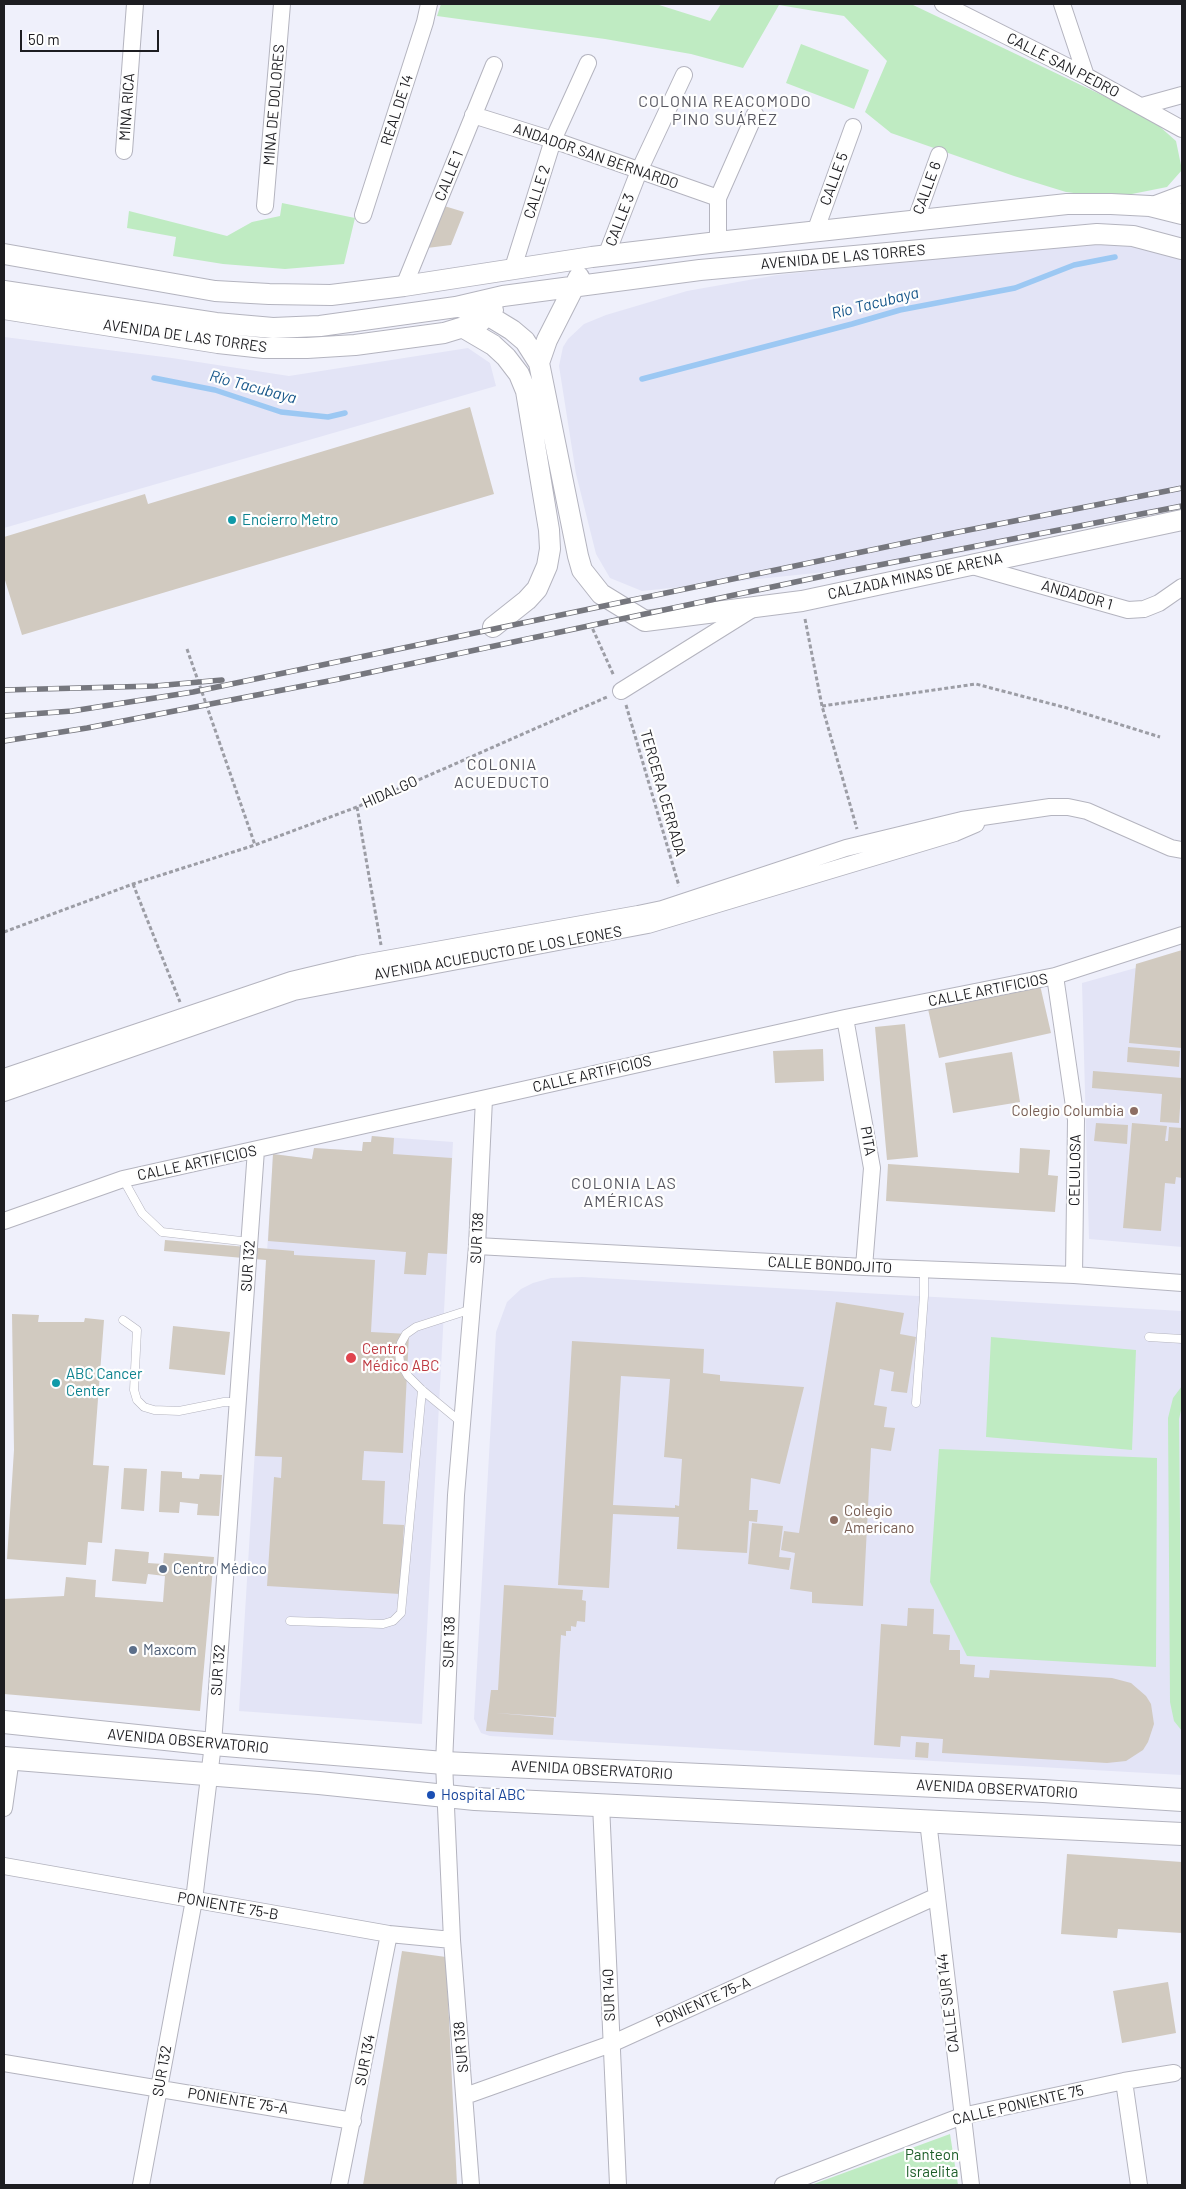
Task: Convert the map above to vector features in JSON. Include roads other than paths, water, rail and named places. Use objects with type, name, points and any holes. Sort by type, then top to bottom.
[{"type":"main road","name":"AVENIDA OBSERVATORIO","points":[[4,1722],[212,1744],[444,1763],[1043,1790],[1182,1800]]},
{"type":"main road","points":[[7,1758],[319,1784],[446,1797],[1182,1834]]},
{"type":"street","name":"MINA RICA","points":[[124,150],[135,4]]},
{"type":"street","name":"MINA DE DOLORES","points":[[265,206],[282,4]]},
{"type":"street","name":"REAL DE 14","points":[[363,215],[425,22],[429,4]]},
{"type":"street","name":"CALLE SAN PEDRO","points":[[943,4],[1086,76],[1182,129]]},
{"type":"street","points":[[1062,4],[1086,76]]},
{"type":"street","name":"CALLE 2","points":[[513,268],[553,140],[588,63]]},
{"type":"street","name":"CALLE 1","points":[[404,286],[494,65]]},
{"type":"street","name":"CALLE 3","points":[[599,256],[684,75]]},
{"type":"street","points":[[1142,106],[1182,95]]},
{"type":"street","points":[[718,242],[718,198],[755,114]]},
{"type":"street","name":"ANDADOR SAN BERNARDO","points":[[473,115],[553,140],[718,198]]},
{"type":"street","name":"CALLE 5","points":[[815,232],[853,127]]},
{"type":"street","name":"CALLE 6","points":[[915,222],[939,155]]},
{"type":"street","points":[[1150,206],[1182,194]]},
{"type":"street","name":"AVENIDA DE LAS TORRES","points":[[4,254],[214,291],[331,295],[404,286],[599,256],[1067,204],[1150,206],[1182,214]]},
{"type":"street","name":"AVENIDA DE LAS TORRES","points":[[4,291],[216,323],[273,328],[320,326],[456,307],[503,296],[700,270],[1097,234],[1133,236],[1182,250]]},
{"type":"street","points":[[540,363],[547,340],[574,286],[599,256]]},
{"type":"street","name":"AVENIDA DE LAS TORRES","points":[[4,309],[218,343],[264,348],[355,345],[464,328],[480,322],[489,316],[503,296],[513,268]]},
{"type":"street","points":[[456,307],[489,316],[524,341],[540,363]]},
{"type":"street","points":[[464,328],[493,345],[506,357],[519,374],[526,391],[549,530],[549,558],[537,589],[527,600],[493,627]]},
{"type":"street","name":"CALZADA MINAS DE ARENA","points":[[540,363],[582,570],[600,594],[645,622],[802,600],[1182,520]]},
{"type":"street","name":"ANDADOR 1","points":[[967,565],[1128,610],[1144,609],[1182,587]]},
{"type":"street","points":[[621,691],[756,607]]},
{"type":"street","name":"AVENIDA ACUEDUCTO DE LOS LEONES","points":[[4,1077],[291,980],[383,960],[638,914],[684,902],[861,844],[940,824],[1050,807],[1087,811],[1171,848],[1182,850]]},
{"type":"street","name":"AVENIDA ACUEDUCTO DE LOS LEONES","points":[[4,1093],[294,992],[648,925],[955,833],[994,816]]},
{"type":"street","name":"CALLE ARTIFICIOS","points":[[4,1220],[123,1179],[845,1018],[1055,976],[1182,935]]},
{"type":"street","name":"CELULOSA","points":[[1055,976],[1076,1120],[1074,1275]]},
{"type":"street","name":"PITA","points":[[845,1018],[872,1168],[864,1267]]},
{"type":"street","name":"SUR 138","points":[[470,2185],[465,2096],[452,1940],[444,1763],[456,1495],[477,1246],[484,1100]]},
{"type":"street","name":"SUR 132","points":[[142,2185],[194,1900],[209,1775],[256,1150]]},
{"type":"street","name":"CALLE BONDOJITO","points":[[477,1246],[864,1267],[1074,1275],[1182,1283]]},
{"type":"street","points":[[4,1808],[7,1758]]},
{"type":"street","name":"SUR 140","points":[[601,1804],[618,2185]]},
{"type":"street","name":"CALLE SUR 144","points":[[928,1821],[935,1897],[971,2185]]},
{"type":"street","name":"PONIENTE 75-B","points":[[4,1866],[389,1934],[452,1940]]},
{"type":"street","name":"PONIENTE 75-A","points":[[465,2096],[611,2044],[935,1897]]},
{"type":"street","name":"SUR 134","points":[[339,2185],[389,1934]]},
{"type":"street","name":"PONIENTE 75-A","points":[[4,2063],[353,2121]]},
{"type":"street","name":"CALLE PONIENTE 75","points":[[783,2185],[962,2116],[1124,2081],[1174,2073]]},
{"type":"street","points":[[1124,2081],[1139,2185]]},
{"type":"lane","points":[[123,1179],[142,1212],[162,1232],[250,1242]]},
{"type":"lane","points":[[916,1403],[924,1296],[924,1269]]},
{"type":"lane","points":[[462,1423],[408,1376],[400,1362],[401,1343],[406,1334],[416,1327],[472,1308]]},
{"type":"lane","points":[[123,1320],[137,1330],[134,1390],[137,1400],[144,1407],[154,1410],[178,1410],[224,1402],[238,1402]]},
{"type":"lane","points":[[1149,1337],[1182,1339]]},
{"type":"lane","points":[[290,1621],[383,1624],[393,1621],[401,1613],[422,1390]]},
{"type":"waterway","name":"Río Tacubaya","points":[[642,379],[900,310],[1015,288],[1074,265],[1115,257]]},
{"type":"waterway","name":"Río Tacubaya","points":[[154,378],[215,390],[281,412],[328,417],[345,413]]},
{"type":"railway","points":[[4,716],[72,711],[193,692],[938,536],[1182,488]]},
{"type":"railway","points":[[4,741],[87,728],[339,679],[833,574],[1182,506]]},
{"type":"railway","points":[[4,690],[155,686],[222,680]]},
{"type":"place","name":"Encierro Metro","points":[[232,520]]},
{"type":"place","name":"Colegio Columbia","points":[[1134,1111]]},
{"type":"place","name":"Centro Médico ABC","points":[[351,1358]]},
{"type":"place","name":"ABC Cancer Center","points":[[56,1383]]},
{"type":"place","name":"Colegio Americano","points":[[834,1520]]},
{"type":"place","name":"Centro Médico","points":[[163,1569]]},
{"type":"place","name":"Maxcom","points":[[133,1650]]},
{"type":"place","name":"Hospital ABC","points":[[431,1795]]},
{"type":"district","name":"COLONIA REACOMODO PINO SUÁREZ","points":[[725,111]]},
{"type":"district","name":"COLONIA ACUEDUCTO","points":[[502,774]]},
{"type":"district","name":"COLONIA LAS AMÉRICAS","points":[[624,1193]]},
{"type":"park label","name":"Panteon Israelita","points":[[932,2164]]}]
